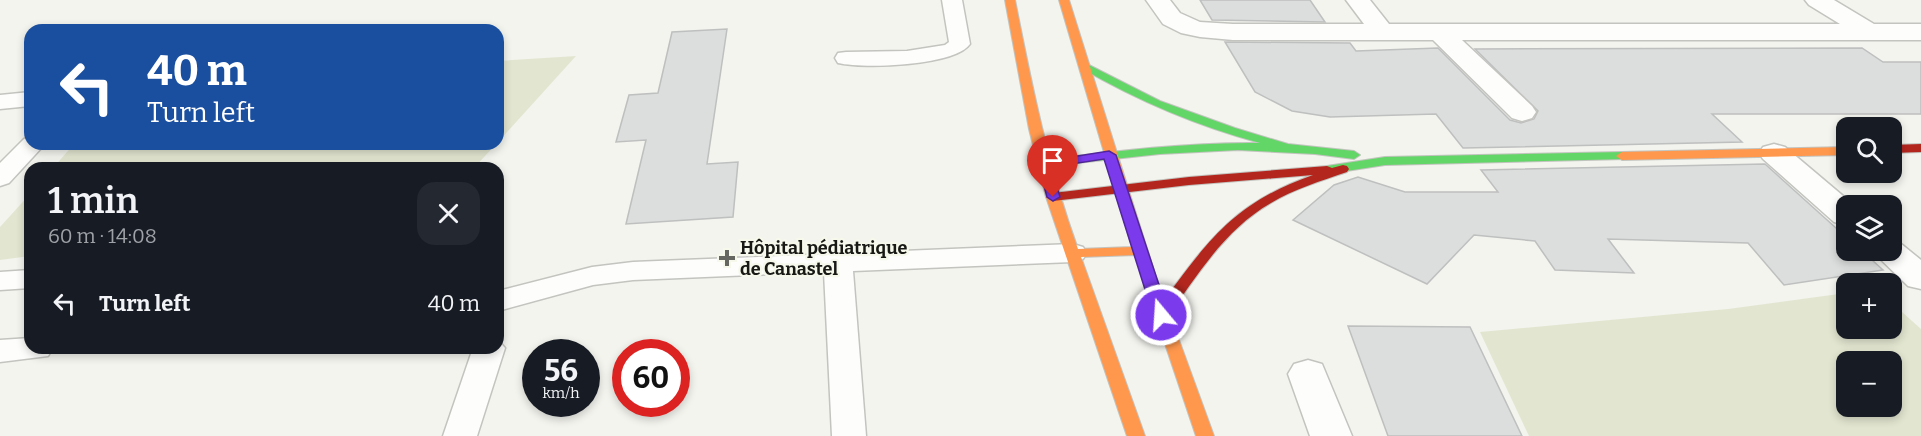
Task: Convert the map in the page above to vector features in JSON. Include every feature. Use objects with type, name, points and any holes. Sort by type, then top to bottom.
[{"type":"main road","points":[[1010,0],[1035,129],[1053,197],[1136,436]]},
{"type":"main road","points":[[1064,0],[1109,155],[1140,251],[1205,436]]},
{"type":"main road","points":[[1085,66],[1149,103],[1189,119],[1283,146]]},
{"type":"main road","points":[[1044,164],[1109,155],[1198,148],[1283,146],[1314,148],[1385,161]]},
{"type":"main road","points":[[1902,149],[1921,148]]},
{"type":"main road","points":[[1053,197],[1121,188],[1343,169],[1385,161],[1836,151]]},
{"type":"main road","points":[[1161,315],[1221,237],[1246,213],[1268,198],[1294,186],[1343,169]]},
{"type":"main road","points":[[1073,254],[1140,251]]},
{"type":"street","points":[[1158,0],[1163,11],[1187,30],[1233,32],[1921,32]]},
{"type":"street","points":[[1358,0],[1381,31]]},
{"type":"street","points":[[1817,0],[1869,32]]},
{"type":"street","points":[[1440,32],[1522,111]]},
{"type":"street","points":[[1774,153],[1836,206]]},
{"type":"street","points":[[1901,261],[1921,278]]},
{"type":"street","points":[[1308,374],[1331,436]]},
{"type":"lane","points":[[846,58],[938,55],[956,49],[960,44],[952,0]]},
{"type":"lane","points":[[0,102],[24,100]]},
{"type":"lane","points":[[0,178],[27,150]]},
{"type":"lane","points":[[504,299],[592,276],[633,271],[1073,254]]},
{"type":"lane","points":[[838,264],[849,436]]},
{"type":"lane","points":[[0,281],[24,279]]},
{"type":"lane","points":[[0,351],[24,349]]},
{"type":"lane","points":[[460,436],[487,354]]},
{"type":"green space","points":[[576,56],[504,135],[504,61]]},
{"type":"green space","points":[[69,150],[490,150],[480,162],[58,162]]},
{"type":"green space","points":[[24,201],[24,257],[0,260],[0,227]]},
{"type":"green space","points":[[1836,294],[1836,339],[1902,339],[1902,312],[1921,329],[1921,436],[1529,436],[1480,332],[1728,309]]},
{"type":"building","points":[[1200,0],[1310,0],[1325,22],[1212,20]]},
{"type":"building","points":[[727,29],[707,164],[738,162],[733,217],[626,224],[646,140],[616,142],[629,95],[658,93],[672,32]]},
{"type":"building","points":[[1225,42],[1350,43],[1356,51],[1438,48],[1510,120],[1521,123],[1534,119],[1538,111],[1475,49],[1862,48],[1883,62],[1921,62],[1921,114],[1712,114],[1742,142],[1463,148],[1436,114],[1330,117],[1292,111],[1255,92]]},
{"type":"building","points":[[1765,164],[1836,228],[1836,261],[1873,261],[1883,270],[1836,273],[1836,277],[1784,285],[1748,243],[1608,239],[1634,273],[1555,270],[1535,241],[1474,235],[1427,284],[1293,220],[1334,185],[1358,177],[1405,192],[1498,192],[1481,170]]},
{"type":"building","points":[[1348,326],[1470,327],[1522,436],[1388,436]]},
{"type":"traffic: fast","points":[[1085,66],[1156,103],[1231,131],[1283,146]]},
{"type":"traffic: fast","points":[[1044,164],[1122,154],[1199,148],[1276,147],[1354,155]]},
{"type":"traffic: fast","points":[[1327,170],[1385,161],[1622,156]]},
{"type":"traffic: slow","points":[[1010,0],[1035,129],[1053,197],[1136,436]]},
{"type":"traffic: slow","points":[[1064,0],[1148,274],[1205,436]]},
{"type":"traffic: slow","points":[[1622,156],[1836,151]]},
{"type":"traffic: slow","points":[[1073,253],[1140,251]]},
{"type":"traffic: jam","points":[[1902,149],[1921,148]]},
{"type":"traffic: jam","points":[[1161,315],[1216,241],[1243,216],[1258,205],[1299,184],[1343,169]]},
{"type":"traffic: jam","points":[[1053,197],[1189,181],[1327,170]]},
{"type":"place","name":"Hôpital pédiatrique de Canastel","points":[[727,258]]},
{"type":"route","points":[[1053,197],[1044,164],[1109,155],[1161,315]]}]
